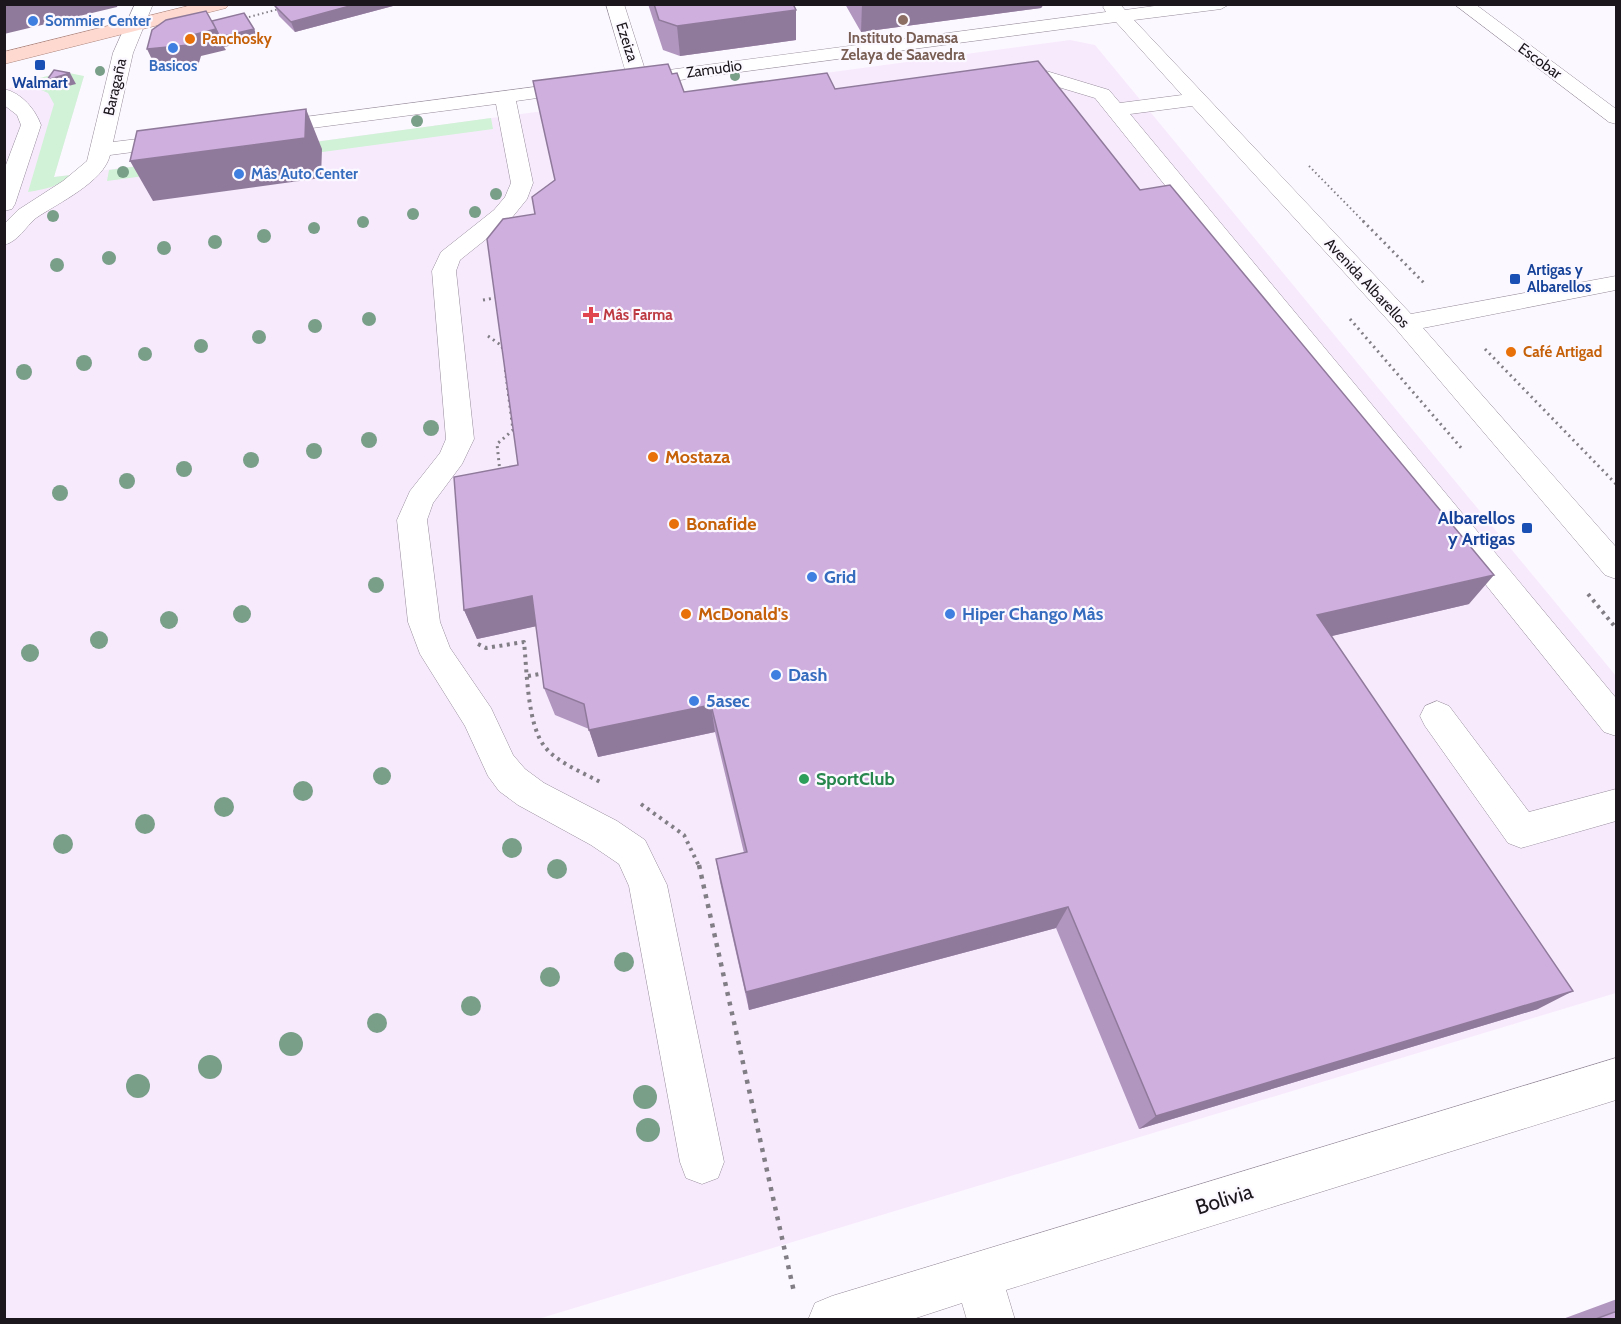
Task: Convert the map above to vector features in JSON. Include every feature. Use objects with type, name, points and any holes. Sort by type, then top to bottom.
[{"type":"main road","points":[[4,58],[220,4]]},
{"type":"street","name":"Baragaña","points":[[4,238],[26,214],[84,176],[97,163],[123,53],[144,4]]},
{"type":"street","name":"Ezeiza","points":[[615,4],[638,79]]},
{"type":"street","name":"Zamudio","points":[[616,82],[1054,24],[1116,11],[1221,4]]},
{"type":"street","name":"Escobar","points":[[1463,4],[1617,118]]},
{"type":"street","name":"Avenida Albarellos","points":[[1116,11],[1404,323],[1617,567]]},
{"type":"street","points":[[979,78],[1026,71],[1102,94],[1617,722]]},
{"type":"street","points":[[245,131],[595,85]]},
{"type":"street","points":[[4,95],[26,112],[31,125],[4,204]]},
{"type":"street","points":[[505,97],[522,183],[516,199],[502,215],[449,256],[444,271],[460,439],[452,458],[420,499],[412,520],[424,622],[436,654],[479,718],[500,765],[512,780],[531,794],[604,833],[632,852],[648,885],[702,1162]]},
{"type":"street","points":[[1116,111],[1198,99]]},
{"type":"street","points":[[4,119],[22,121],[31,125]]},
{"type":"street","points":[[100,150],[198,137]]},
{"type":"street","points":[[1404,323],[1617,283]]},
{"type":"street","points":[[1437,716],[1521,831],[1617,805]]},
{"type":"street","name":"Bolivia","points":[[813,1309],[978,1276],[1617,1079]]},
{"type":"street","points":[[978,1276],[991,1320]]},
{"type":"path","points":[[478,291],[480,301]]},
{"type":"path","points":[[1343,310],[1468,455]]},
{"type":"path","points":[[485,334],[502,346],[513,430],[497,444],[501,474]]},
{"type":"path","points":[[1485,349],[1617,484]]},
{"type":"path","points":[[1585,591],[1617,628]]},
{"type":"path","points":[[473,642],[486,648],[524,642],[536,729],[543,745],[558,758],[606,785]]},
{"type":"path","points":[[528,676],[549,673]]},
{"type":"path","points":[[636,802],[684,835],[699,864],[813,1309]]},
{"type":"shaded area","points":[[1070,40],[1095,45],[1616,676],[1616,993],[538,1319],[5,1320],[5,90],[23,82],[84,76],[54,177]]},
{"type":"green space","points":[[64,72],[84,76],[54,177],[71,175],[57,185],[28,192],[54,104],[48,93],[23,82]]},
{"type":"green space","points":[[491,118],[493,129],[107,181],[109,170]]},
{"type":"building","points":[[279,4],[357,4],[291,22],[275,6]]},
{"type":"building","points":[[654,4],[793,4],[796,10],[677,26],[659,20]]},
{"type":"building","points":[[206,11],[216,29],[192,35],[189,45],[147,49],[152,30],[166,20]]},
{"type":"building","points":[[244,13],[254,29],[220,37],[212,21]]},
{"type":"building","name":"Hiper Chango Mâs","points":[[1038,61],[1140,190],[1170,185],[1494,575],[1317,615],[1573,991],[1156,1116],[1068,907],[746,992],[716,859],[747,852],[711,705],[589,730],[584,704],[544,688],[532,596],[464,610],[454,477],[518,465],[487,239],[503,219],[535,214],[532,197],[555,180],[533,81],[668,64],[672,74],[677,73],[684,92],[827,73],[835,89]]},
{"type":"building","points":[[54,70],[70,73],[47,80]]},
{"type":"building","points":[[306,109],[305,138],[130,161],[137,131]]},
{"type":"building","points":[[1617,1311],[1617,1320],[1593,1320]]},
{"type":"place","name":"Instituto Damasa Zelaya de Saavedra","points":[[903,20]]},
{"type":"place","name":"Sommier Center","points":[[33,21]]},
{"type":"place","name":"Panchosky","points":[[190,39]]},
{"type":"place","name":"Basicos","points":[[173,48]]},
{"type":"place","name":"Walmart","points":[[40,65]]},
{"type":"place","name":"Mâs Auto Center","points":[[239,174]]},
{"type":"place","name":"Artigas y Albarellos","points":[[1515,279]]},
{"type":"place","name":"Mâs Farma","points":[[591,315]]},
{"type":"place","name":"Café Artigad","points":[[1511,352]]},
{"type":"place","name":"Mostaza","points":[[653,457]]},
{"type":"place","name":"Bonafide","points":[[674,524]]},
{"type":"place","name":"Albarellos y Artigas","points":[[1527,528]]},
{"type":"place","name":"Grid","points":[[812,577]]},
{"type":"place","name":"McDonald's","points":[[686,614]]},
{"type":"place","name":"Hiper Chango Mâs","points":[[950,614]]},
{"type":"place","name":"Dash","points":[[776,675]]},
{"type":"place","name":"5asec","points":[[694,701]]},
{"type":"place","name":"SportClub","points":[[804,779]]}]
